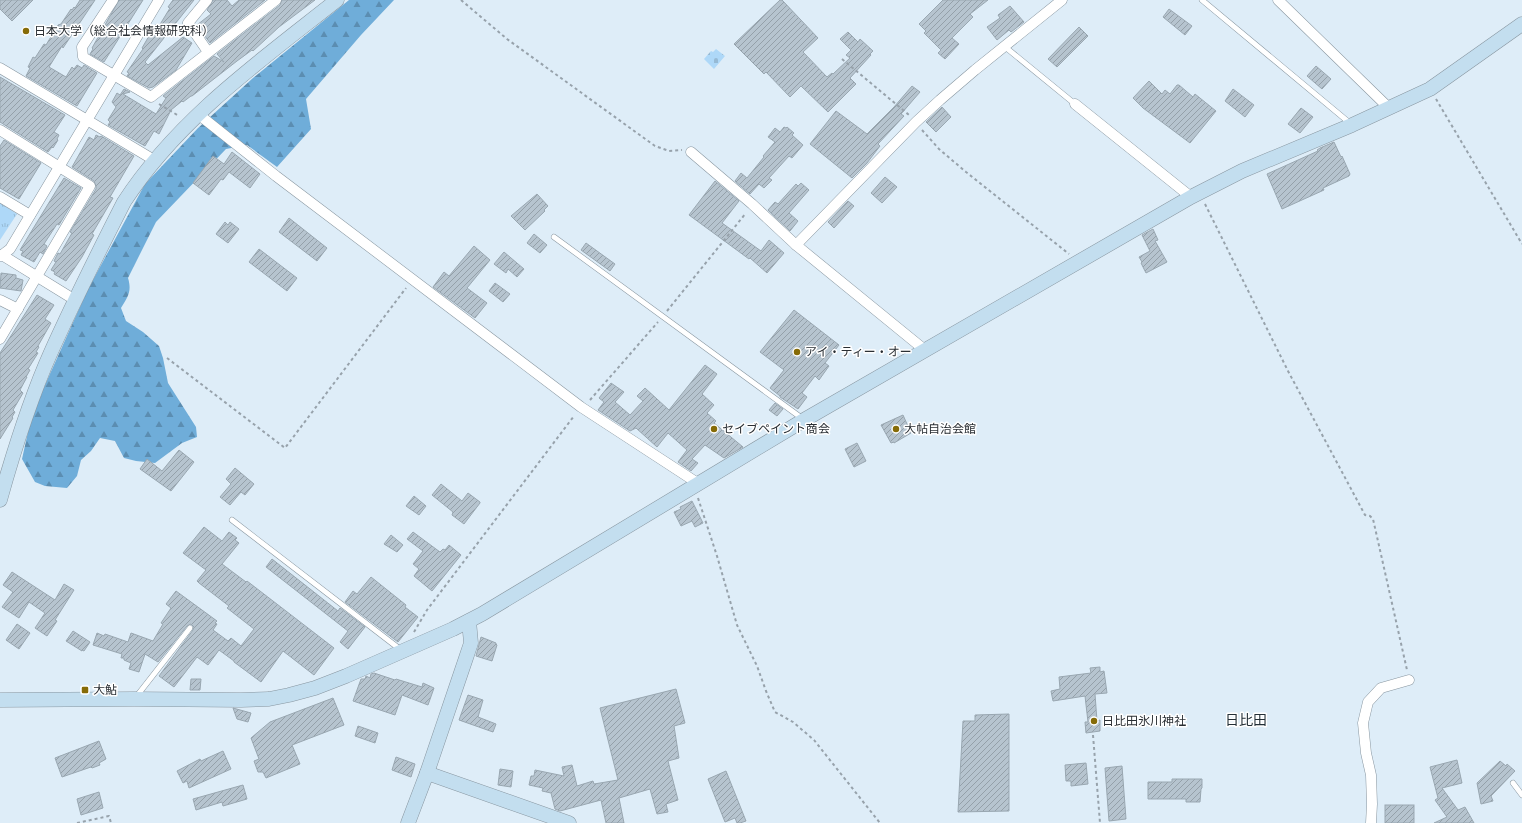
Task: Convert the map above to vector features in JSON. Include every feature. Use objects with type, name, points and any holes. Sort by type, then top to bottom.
[{"type":"street","points":[[113,0],[82,47],[83,57],[152,97],[276,0]]},
{"type":"street","points":[[75,300],[1,255],[10,249],[159,0]]},
{"type":"street","points":[[207,0],[188,23],[208,52]]},
{"type":"street","points":[[0,500],[31,404],[51,353],[75,300],[124,202],[139,179],[175,136],[198,114],[337,0]]},
{"type":"street","points":[[796,245],[916,122],[945,95],[1062,0]]},
{"type":"street","points":[[1278,0],[1389,108]]},
{"type":"street","points":[[0,700],[269,699],[315,688],[402,651],[469,621],[697,486],[804,420],[926,351],[1195,194],[1242,171],[1352,125],[1430,89],[1522,24]]},
{"type":"street","points":[[0,68],[154,160]]},
{"type":"street","points":[[1075,104],[1195,194]]},
{"type":"street","points":[[198,114],[276,176],[582,407],[697,486]]},
{"type":"street","points":[[0,130],[90,186],[0,339]]},
{"type":"street","points":[[691,152],[752,204],[796,245],[926,351]]},
{"type":"street","points":[[0,197],[30,215]]},
{"type":"street","points":[[0,300],[18,309]]},
{"type":"street","points":[[408,823],[471,643],[469,621]]},
{"type":"street","points":[[1371,823],[1372,775],[1366,753],[1363,723],[1368,702],[1381,688],[1409,680]]},
{"type":"street","points":[[426,773],[569,823]]},
{"type":"lane","points":[[1202,0],[1352,125]]},
{"type":"lane","points":[[1004,46],[1075,104]]},
{"type":"lane","points":[[554,237],[804,420]]},
{"type":"lane","points":[[232,520],[402,651]]},
{"type":"lane","points":[[134,699],[190,628]]},
{"type":"lane","points":[[1514,784],[1522,794]]},
{"type":"path","points":[[460,0],[507,38],[655,146],[669,151],[686,150],[691,152]]},
{"type":"path","points":[[842,60],[879,92],[905,111],[939,149],[1079,262]]},
{"type":"path","points":[[1430,89],[1522,244]]},
{"type":"path","points":[[152,97],[154,101],[182,117]]},
{"type":"path","points":[[1195,194],[1365,515],[1370,516],[1373,519],[1409,680]]},
{"type":"path","points":[[402,651],[427,610],[582,407],[663,316],[752,204]]},
{"type":"path","points":[[167,358],[285,448],[412,279]]},
{"type":"path","points":[[697,486],[737,624],[755,660],[775,712],[793,722],[814,740],[880,823]]},
{"type":"path","points":[[1093,735],[1100,823]]},
{"type":"path","points":[[76,823],[109,816],[111,823]]},
{"type":"green space","points":[[349,0],[394,0],[361,35],[306,99],[311,129],[277,167],[247,145],[226,149],[156,222],[128,278],[130,287],[129,294],[121,308],[126,321],[143,332],[159,346],[168,383],[196,427],[197,437],[182,443],[155,463],[124,458],[115,441],[100,438],[91,451],[81,460],[77,476],[67,488],[45,486],[35,482],[22,459],[32,414],[88,289],[145,184],[198,128],[253,78]]},
{"type":"green space","points":[[716,49],[725,56],[714,69],[704,59],[711,51],[713,52]]},
{"type":"green space","points":[[0,203],[17,214],[0,240]]},
{"type":"building","points":[[0,0],[33,0],[12,21],[0,9]]},
{"type":"building","points":[[80,0],[95,0],[49,67],[66,77],[72,67],[74,69],[77,65],[82,68],[84,65],[97,73],[77,106],[26,76],[30,68],[28,67],[33,57],[35,58],[44,44],[46,45],[58,25],[61,24],[71,9],[72,10],[74,7],[75,8]]},
{"type":"building","points":[[119,0],[143,0],[104,62],[90,54]]},
{"type":"building","points":[[173,0],[194,0],[145,62],[148,65],[183,37],[192,43],[176,70],[153,87],[149,88],[127,76],[129,73],[127,72],[143,49],[142,48],[156,24],[159,26]]},
{"type":"building","points":[[213,0],[227,0],[232,6],[239,0],[265,0],[210,43],[197,25],[211,14],[207,10]]},
{"type":"building","points":[[282,0],[315,0],[279,27],[253,51],[252,50],[192,96],[183,102],[182,101],[171,110],[159,134],[154,131],[145,146],[108,125],[110,122],[108,120],[116,107],[112,102],[117,93],[120,95],[124,89],[130,92],[123,94],[156,114],[166,98],[163,96],[214,56],[224,62],[217,54],[280,5]]},
{"type":"building","points":[[780,0],[782,0],[818,38],[803,52],[827,77],[832,73],[833,74],[850,58],[846,55],[851,50],[840,39],[848,32],[858,42],[860,39],[873,51],[850,78],[856,84],[828,112],[801,86],[790,97],[766,72],[764,74],[734,44]]},
{"type":"building","points":[[943,0],[988,0],[970,14],[973,17],[952,38],[959,44],[945,59],[938,53],[941,50],[924,33],[926,31],[919,24]]},
{"type":"building","points":[[1010,6],[1024,22],[1011,32],[1009,30],[997,40],[987,27],[1000,18],[998,15]]},
{"type":"building","points":[[1169,9],[1192,26],[1185,35],[1163,17]]},
{"type":"building","points":[[1079,27],[1088,36],[1057,67],[1048,59]]},
{"type":"building","points":[[1316,66],[1331,79],[1322,89],[1307,76]]},
{"type":"building","points":[[0,77],[65,115],[54,132],[59,135],[58,140],[53,148],[52,147],[48,152],[0,122]]},
{"type":"building","points":[[1149,81],[1162,94],[1165,90],[1170,94],[1177,85],[1179,85],[1193,97],[1195,94],[1216,111],[1190,143],[1143,108],[1133,98]]},
{"type":"building","points":[[912,86],[920,92],[901,114],[904,116],[878,144],[880,146],[867,163],[852,178],[810,144],[836,111],[867,134],[894,107]]},
{"type":"building","points":[[1233,89],[1254,105],[1245,117],[1225,101]]},
{"type":"building","points":[[942,107],[951,117],[936,132],[926,122]]},
{"type":"building","points":[[1301,108],[1313,117],[1300,133],[1288,124]]},
{"type":"building","points":[[784,127],[787,127],[794,133],[792,135],[803,145],[792,158],[789,156],[769,178],[772,180],[764,188],[759,184],[750,194],[735,181],[741,173],[747,178],[775,142],[768,137],[775,128],[780,132]]},
{"type":"building","points":[[96,135],[101,136],[134,156],[110,197],[113,198],[92,234],[94,235],[66,281],[54,274],[55,272],[51,270],[56,262],[54,261],[58,253],[60,254],[72,233],[70,232],[96,189],[94,181],[72,167],[89,137],[94,140]]},
{"type":"building","points":[[4,140],[41,163],[19,199],[0,188],[0,146]]},
{"type":"building","points":[[1334,142],[1350,174],[1349,176],[1323,188],[1324,190],[1282,209],[1267,174],[1318,151],[1317,150],[1320,148]]},
{"type":"building","points":[[232,152],[260,174],[250,188],[229,172],[223,180],[221,179],[209,195],[193,183],[213,156],[224,164]]},
{"type":"building","points":[[885,177],[897,187],[882,203],[871,193]]},
{"type":"building","points":[[64,178],[81,188],[59,225],[57,224],[44,244],[47,246],[43,254],[40,252],[34,262],[21,255],[23,251],[20,250]]},
{"type":"building","points":[[715,181],[739,201],[722,223],[761,251],[769,240],[784,253],[767,273],[750,258],[749,259],[689,215]]},
{"type":"building","points":[[801,183],[809,190],[789,213],[798,221],[790,231],[768,210],[775,202],[778,204],[796,184],[798,186]]},
{"type":"building","points":[[537,194],[548,206],[544,210],[545,211],[525,230],[511,216]]},
{"type":"building","points":[[848,201],[854,206],[834,228],[828,222]]},
{"type":"building","points":[[289,218],[327,248],[317,261],[279,232]]},
{"type":"building","points":[[225,222],[228,225],[230,222],[239,229],[228,243],[216,234]]},
{"type":"building","points":[[1153,229],[1158,240],[1155,241],[1167,262],[1146,273],[1139,257],[1150,251],[1142,235]]},
{"type":"building","points":[[534,234],[547,245],[540,253],[527,243]]},
{"type":"building","points":[[586,243],[615,264],[610,271],[581,250]]},
{"type":"building","points":[[474,246],[490,260],[467,288],[487,303],[475,318],[433,287],[444,272],[449,276]]},
{"type":"building","points":[[259,249],[297,278],[287,291],[249,262]]},
{"type":"building","points":[[504,252],[524,269],[517,277],[508,269],[506,273],[494,264]]},
{"type":"building","points":[[1,273],[16,275],[16,278],[23,280],[21,291],[0,288]]},
{"type":"building","points":[[495,283],[510,294],[503,302],[489,291]]},
{"type":"building","points":[[37,295],[54,305],[45,319],[51,323],[38,346],[39,347],[36,352],[38,353],[28,369],[30,370],[20,390],[23,393],[13,410],[15,412],[12,417],[13,418],[0,439],[0,353]]},
{"type":"building","name":"アイ・ティー・オー","points":[[794,310],[839,345],[825,363],[829,366],[819,380],[815,376],[802,393],[807,397],[798,409],[770,388],[784,370],[760,352]]},
{"type":"building","points":[[705,365],[717,374],[702,394],[714,405],[707,413],[716,421],[714,423],[743,447],[724,458],[705,445],[692,459],[698,463],[691,471],[678,462],[687,450],[668,433],[657,447],[636,428],[630,431],[598,410],[604,402],[599,398],[611,383],[624,392],[615,402],[630,415],[643,401],[637,396],[645,388],[669,410]]},
{"type":"building","points":[[775,403],[783,409],[777,416],[769,410]]},
{"type":"building","name":"大帖自治会館","points":[[903,415],[911,433],[894,443],[891,443],[881,425]]},
{"type":"building","points":[[857,443],[866,461],[854,467],[845,449]]},
{"type":"building","points":[[179,450],[194,462],[171,491],[140,469],[147,459],[162,471]]},
{"type":"building","points":[[235,468],[254,484],[245,495],[241,492],[230,505],[220,497],[231,484],[226,479]]},
{"type":"building","points":[[441,484],[462,501],[468,493],[480,502],[464,524],[452,515],[453,512],[432,495]]},
{"type":"building","points":[[414,496],[426,506],[419,515],[406,506]]},
{"type":"building","points":[[692,501],[703,523],[695,527],[692,521],[681,526],[674,512]]},
{"type":"building","points":[[204,527],[222,541],[229,532],[237,538],[235,540],[239,543],[222,564],[246,582],[247,581],[334,648],[314,675],[283,651],[261,682],[219,650],[208,665],[197,657],[174,687],[159,676],[193,630],[194,627],[191,624],[187,626],[158,662],[145,654],[139,672],[129,669],[131,663],[124,660],[124,658],[121,658],[122,654],[93,645],[97,633],[104,636],[105,634],[128,642],[131,633],[153,641],[163,624],[161,623],[171,608],[166,604],[176,591],[217,621],[215,623],[217,624],[213,630],[228,641],[231,638],[241,646],[254,629],[227,608],[229,606],[197,581],[206,570],[183,553]]},
{"type":"building","points":[[413,532],[440,552],[443,549],[445,550],[449,545],[461,555],[432,591],[414,576],[419,569],[413,564],[423,551],[407,539]]},
{"type":"building","points":[[391,535],[403,545],[397,552],[384,544]]},
{"type":"building","points":[[272,559],[338,611],[340,608],[365,627],[348,649],[340,642],[348,631],[266,567]]},
{"type":"building","points":[[12,572],[55,600],[64,584],[74,590],[47,636],[35,628],[45,613],[29,602],[19,618],[2,607],[13,592],[3,585]]},
{"type":"building","points":[[371,577],[406,605],[405,607],[418,617],[398,642],[345,602],[353,591],[357,594]]},
{"type":"building","points":[[17,624],[30,633],[19,649],[6,640]]},
{"type":"building","points":[[73,631],[90,642],[84,651],[66,641]]},
{"type":"building","points":[[481,637],[496,643],[497,645],[492,661],[476,656]]},
{"type":"building","points":[[1100,667],[1100,672],[1104,671],[1107,693],[1095,694],[1097,721],[1100,720],[1100,731],[1086,733],[1085,722],[1088,722],[1085,696],[1053,701],[1051,691],[1060,689],[1059,677],[1091,673],[1090,668]]},
{"type":"building","points":[[374,673],[422,687],[423,683],[434,688],[428,705],[402,695],[395,715],[353,701],[361,679],[365,679],[366,676],[370,678],[371,674]]},
{"type":"building","points":[[191,679],[201,679],[200,690],[190,690]]},
{"type":"building","points":[[676,689],[685,723],[674,726],[679,758],[668,761],[678,800],[666,804],[668,812],[657,814],[650,789],[619,798],[624,823],[606,823],[601,800],[560,811],[555,809],[551,793],[542,791],[543,788],[529,785],[531,776],[534,776],[535,770],[564,776],[562,767],[572,765],[577,786],[593,781],[594,784],[618,780],[600,708]]},
{"type":"building","points":[[468,695],[483,700],[478,717],[496,724],[493,732],[459,720]]},
{"type":"building","points":[[333,698],[344,725],[292,745],[300,764],[266,778],[263,772],[258,772],[254,761],[259,759],[251,738],[270,722]]},
{"type":"building","points":[[233,708],[251,713],[248,722],[237,719]]},
{"type":"building","points":[[1009,714],[1009,811],[958,812],[963,721],[975,721],[975,715]]},
{"type":"building","points":[[358,726],[378,733],[375,743],[355,736]]},
{"type":"building","points":[[99,741],[106,759],[99,763],[100,765],[62,777],[55,758]]},
{"type":"building","points":[[223,751],[231,769],[189,788],[187,781],[183,783],[177,771],[200,759],[201,761]]},
{"type":"building","points":[[396,757],[415,764],[411,777],[392,770]]},
{"type":"building","points":[[1457,760],[1462,783],[1442,788],[1458,810],[1465,807],[1474,823],[1434,823],[1447,817],[1435,800],[1438,798],[1430,767]]},
{"type":"building","points":[[1500,761],[1506,766],[1507,764],[1515,771],[1491,796],[1493,801],[1481,804],[1477,783]]},
{"type":"building","points":[[1086,763],[1088,784],[1071,786],[1071,781],[1066,781],[1065,765]]},
{"type":"building","points":[[1122,766],[1126,819],[1109,821],[1105,768]]},
{"type":"building","points":[[500,769],[513,771],[511,787],[498,785]]},
{"type":"building","points":[[726,771],[746,821],[740,823],[737,823],[735,818],[725,822],[708,779]]},
{"type":"building","points":[[1172,779],[1202,779],[1200,802],[1186,802],[1186,799],[1148,799],[1148,782],[1172,782]]},
{"type":"building","points":[[243,785],[247,799],[223,806],[222,802],[196,810],[193,799]]},
{"type":"building","points":[[99,792],[103,808],[81,815],[77,799]]},
{"type":"building","points":[[1385,805],[1414,805],[1414,823],[1385,823]]},
{"type":"place","name":"日本大学（総合社会情報研究科）","points":[[26,31]]},
{"type":"place","name":"アイ・ティー・オー","points":[[797,352]]},
{"type":"place","name":"セイブペイント商会","points":[[714,429]]},
{"type":"place","name":"大帖自治会館","points":[[896,429]]},
{"type":"place","name":"大鮎","points":[[85,690]]},
{"type":"place","name":"日比田氷川神社","points":[[1094,721]]},
{"type":"district","name":"日比田","points":[[1246,720]]}]
